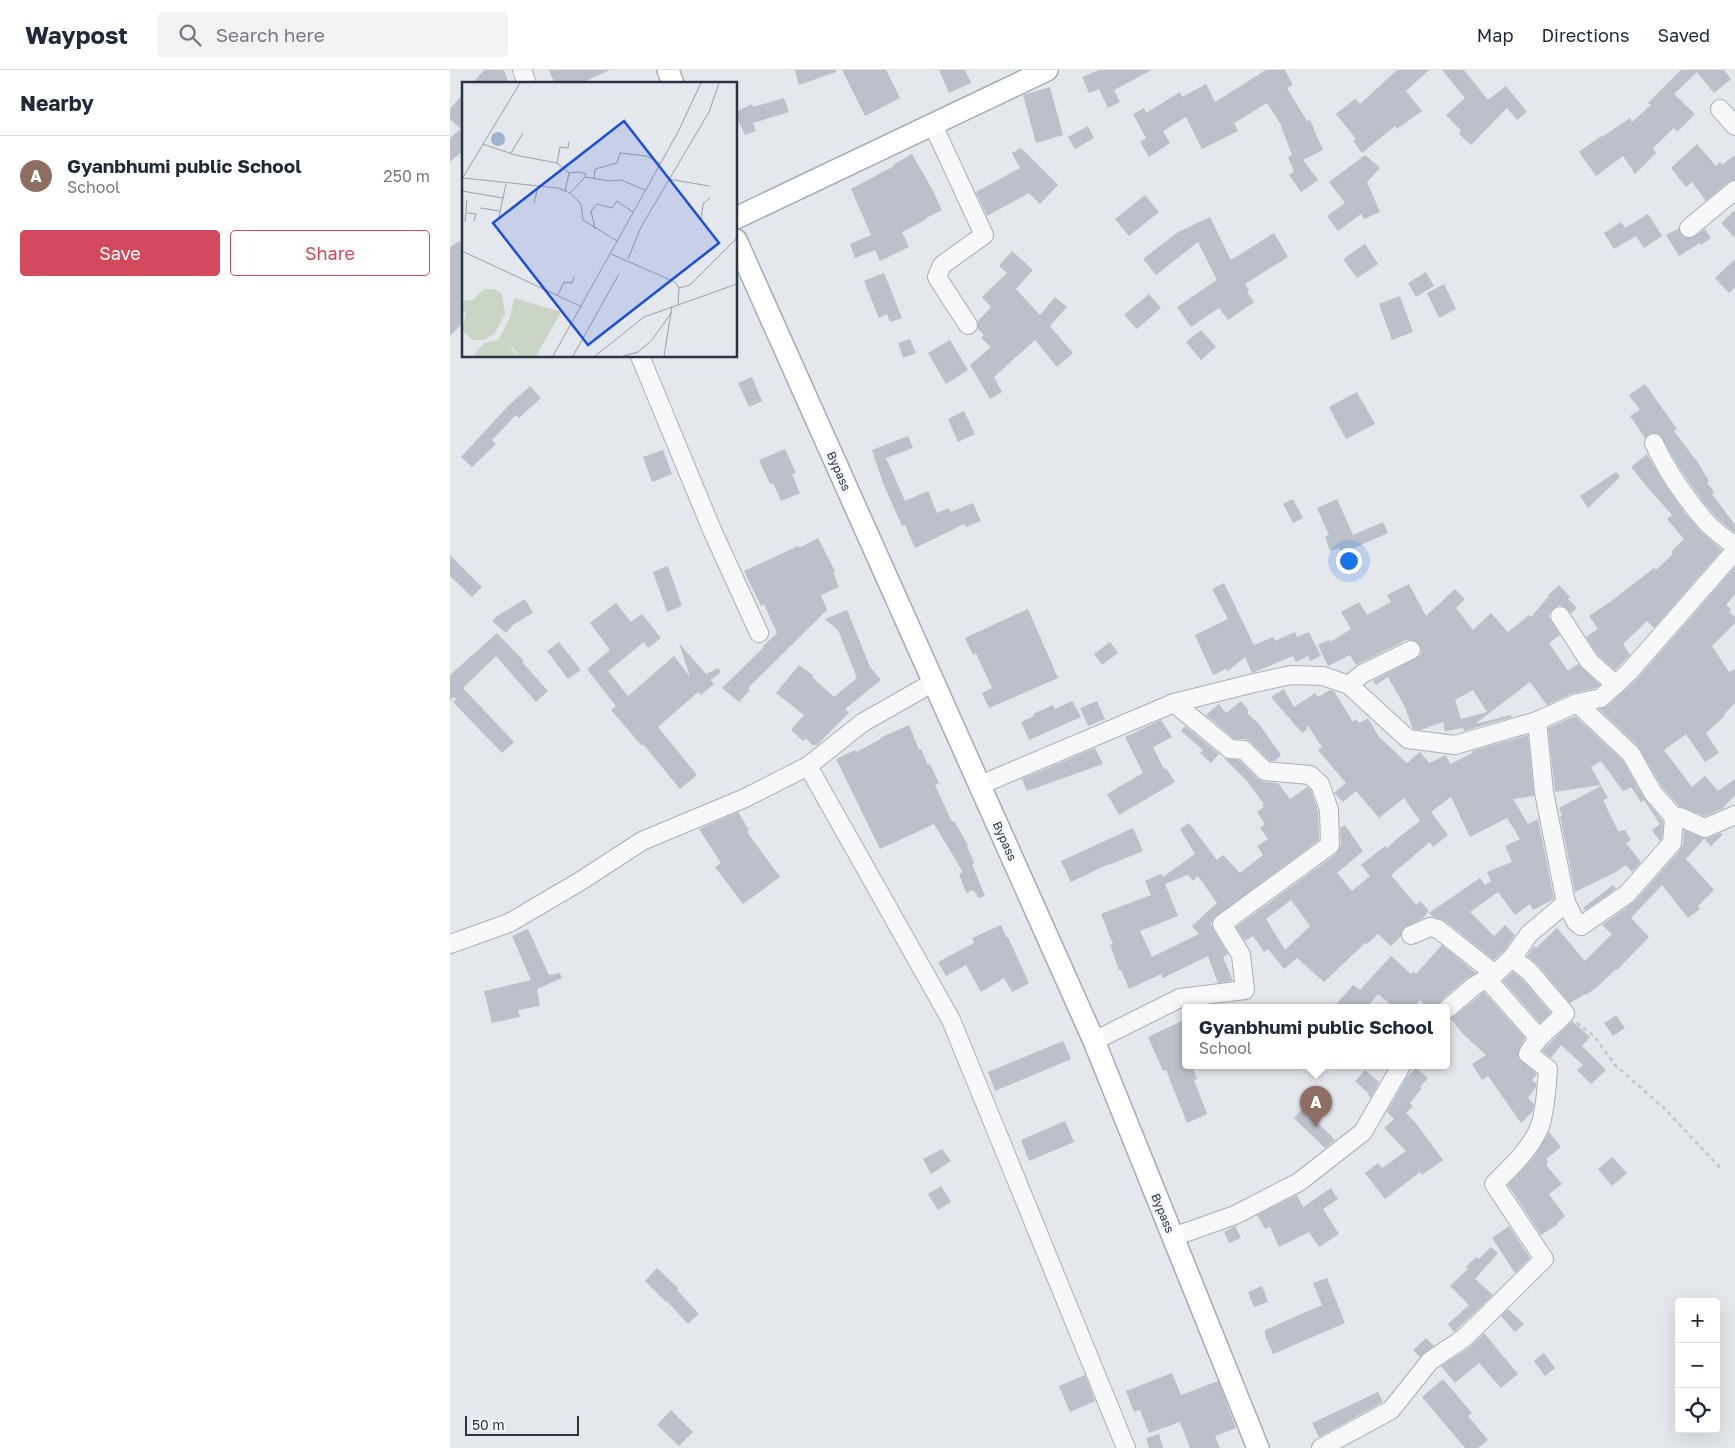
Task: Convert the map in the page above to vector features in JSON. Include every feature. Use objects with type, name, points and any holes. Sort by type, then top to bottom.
[{"type":"main road","points":[[668,70],[672,82]]},
{"type":"main road","points":[[738,217],[1047,70]]},
{"type":"main road","name":"Bypass","points":[[738,244],[1094,1042],[1258,1448]]},
{"type":"street","points":[[522,70],[526,82]]},
{"type":"street","points":[[1720,109],[1735,126]]},
{"type":"street","points":[[933,125],[984,234],[942,265],[937,277],[968,325]]},
{"type":"street","points":[[1689,228],[1735,190]]},
{"type":"street","points":[[641,358],[712,530],[759,633]]},
{"type":"street","points":[[1654,443],[1659,455],[1693,506],[1709,525],[1735,546]]},
{"type":"street","points":[[980,786],[1174,703],[1291,675],[1323,676],[1348,685],[1408,739],[1455,745],[1537,721],[1578,703],[1601,698],[1629,672],[1735,551]]},
{"type":"street","points":[[1560,616],[1589,661],[1616,685]]},
{"type":"street","points":[[1348,685],[1362,674],[1411,650]]},
{"type":"street","points":[[450,944],[509,923],[642,841],[745,798],[808,766],[862,723],[934,682]]},
{"type":"street","points":[[1094,1042],[1180,998],[1245,990],[1241,955],[1222,924],[1330,845],[1329,810],[1320,784],[1310,775],[1265,771],[1244,750],[1230,749],[1174,703]]},
{"type":"street","points":[[1537,721],[1544,792],[1566,903],[1576,922],[1582,926],[1627,894],[1672,843],[1674,817],[1653,793],[1631,754],[1578,703]]},
{"type":"street","points":[[808,766],[951,1020],[1120,1446]]},
{"type":"street","points":[[1674,817],[1680,817],[1705,828],[1735,815]]},
{"type":"street","points":[[1450,1007],[1512,958],[1529,934],[1566,903]]},
{"type":"street","points":[[1412,935],[1430,927],[1438,929],[1490,976],[1539,1038]]},
{"type":"street","points":[[1321,1448],[1391,1410],[1430,1361],[1464,1338],[1544,1259],[1494,1184],[1514,1166],[1540,1126],[1547,1087],[1548,1069],[1528,1054],[1534,1042],[1557,1022],[1564,1013],[1530,972],[1512,958]]},
{"type":"street","points":[[1173,1237],[1235,1216],[1299,1182],[1363,1132],[1399,1069]]},
{"type":"path","points":[[1564,1013],[1594,1036],[1615,1064],[1665,1109],[1722,1170]]},
{"type":"building","points":[[484,70],[504,70],[508,82],[474,82]]},
{"type":"building","points":[[549,70],[610,70],[583,82],[554,82]]},
{"type":"building","points":[[795,70],[836,70],[836,72],[799,85]]},
{"type":"building","points":[[842,70],[886,70],[900,98],[865,116]]},
{"type":"building","points":[[939,70],[965,70],[971,83],[949,93]]},
{"type":"building","points":[[1099,70],[1152,70],[1114,90],[1120,102],[1108,108],[1099,89],[1089,93],[1082,77]]},
{"type":"building","points":[[1266,70],[1285,70],[1293,85],[1287,88],[1307,121],[1310,120],[1323,150],[1303,160],[1318,180],[1301,192],[1289,175],[1294,171],[1288,157],[1292,155],[1280,123],[1267,103],[1234,123],[1238,131],[1202,149],[1186,117],[1163,131],[1170,143],[1149,157],[1140,142],[1146,138],[1133,114],[1144,108],[1146,113],[1180,92],[1182,97],[1206,84],[1215,102]]},
{"type":"building","points":[[1397,70],[1429,70],[1406,91],[1422,111],[1397,129],[1395,126],[1362,153],[1353,141],[1356,139],[1336,114],[1355,99],[1360,104]]},
{"type":"building","points":[[1442,70],[1464,70],[1488,100],[1506,86],[1527,112],[1517,120],[1507,108],[1471,145],[1459,134],[1461,131],[1446,115],[1465,98]]},
{"type":"building","points":[[1681,70],[1724,70],[1731,79],[1714,93],[1697,72],[1674,94],[1695,114],[1677,132],[1674,128],[1653,148],[1656,153],[1635,174],[1623,156],[1596,176],[1579,152],[1630,118],[1632,122],[1651,105],[1648,103]]},
{"type":"building","points":[[1050,87],[1063,135],[1036,143],[1023,95]]},
{"type":"building","points":[[462,95],[462,152],[450,162],[450,138],[461,129],[450,119],[450,109]]},
{"type":"building","points":[[784,98],[789,112],[753,123],[756,131],[745,135],[738,120],[738,111],[752,104],[753,107]]},
{"type":"building","points":[[1088,126],[1094,138],[1075,149],[1068,137]]},
{"type":"building","points":[[1697,144],[1716,166],[1720,162],[1722,165],[1735,155],[1735,180],[1728,182],[1706,201],[1692,182],[1686,187],[1671,168]]},
{"type":"building","points":[[1021,148],[1058,185],[1040,204],[1029,193],[987,216],[976,192],[1020,168],[1012,153]]},
{"type":"building","points":[[912,154],[942,210],[902,232],[909,247],[880,261],[875,250],[855,258],[850,244],[871,235],[851,189]]},
{"type":"building","points":[[1365,155],[1380,168],[1367,182],[1380,212],[1364,219],[1361,214],[1338,231],[1327,216],[1345,203],[1329,182]]},
{"type":"building","points":[[1145,195],[1159,212],[1129,236],[1115,219]]},
{"type":"building","points":[[1735,210],[1735,238],[1721,223]]},
{"type":"building","points":[[1648,214],[1662,236],[1644,248],[1636,236],[1614,249],[1604,233],[1621,222],[1625,228]]},
{"type":"building","points":[[1210,217],[1231,260],[1274,233],[1288,257],[1245,284],[1249,290],[1247,292],[1254,302],[1228,320],[1219,308],[1191,327],[1177,307],[1217,280],[1198,242],[1156,275],[1143,259],[1178,232]]},
{"type":"building","points":[[1679,228],[1681,234],[1686,238],[1695,236],[1705,229],[1711,238],[1679,256],[1666,235]]},
{"type":"building","points":[[459,241],[462,245],[462,324],[450,336],[450,247]]},
{"type":"building","points":[[1365,244],[1378,264],[1357,278],[1343,259]]},
{"type":"building","points":[[1012,251],[1033,270],[1016,289],[1040,315],[1055,297],[1067,307],[1050,326],[1073,353],[1057,367],[1035,340],[994,377],[1002,392],[990,399],[970,365],[991,347],[981,338],[984,335],[978,329],[978,321],[991,307],[982,297],[1007,273],[999,266]]},
{"type":"building","points":[[1735,259],[1735,287],[1729,293],[1715,278]]},
{"type":"building","points":[[1426,272],[1434,286],[1416,297],[1408,283]]},
{"type":"building","points":[[884,273],[902,318],[890,322],[887,314],[879,318],[864,281]]},
{"type":"building","points":[[1444,284],[1456,309],[1439,318],[1427,293]]},
{"type":"building","points":[[1149,294],[1161,308],[1137,329],[1124,315]]},
{"type":"building","points":[[1400,296],[1413,332],[1392,340],[1379,304]]},
{"type":"building","points":[[1201,330],[1216,347],[1201,360],[1186,342]]},
{"type":"building","points":[[910,339],[916,353],[903,358],[898,343]]},
{"type":"building","points":[[950,340],[968,370],[946,384],[928,353]]},
{"type":"building","points":[[752,377],[762,401],[749,407],[738,383]]},
{"type":"building","points":[[1645,384],[1677,429],[1674,431],[1709,481],[1707,483],[1714,492],[1712,494],[1735,525],[1735,533],[1716,517],[1701,499],[1660,435],[1650,433],[1645,438],[1630,416],[1640,410],[1629,395]]},
{"type":"building","points":[[530,386],[541,398],[519,418],[516,415],[492,440],[496,444],[472,467],[461,457],[508,406]]},
{"type":"building","points":[[1357,392],[1375,424],[1346,439],[1329,407]]},
{"type":"building","points":[[964,411],[975,434],[958,442],[948,419]]},
{"type":"building","points":[[908,436],[913,448],[886,458],[905,501],[928,491],[937,513],[949,508],[951,512],[973,503],[981,521],[966,527],[964,524],[915,548],[905,525],[902,526],[883,483],[872,450]]},
{"type":"building","points":[[785,449],[796,473],[792,474],[800,493],[781,501],[773,483],[770,484],[759,460]]},
{"type":"building","points":[[663,450],[672,474],[652,482],[643,457]]},
{"type":"building","points":[[1647,454],[1684,512],[1701,532],[1722,550],[1654,628],[1647,621],[1623,644],[1630,655],[1615,670],[1597,654],[1586,637],[1598,629],[1589,616],[1654,568],[1656,570],[1673,554],[1671,552],[1684,539],[1667,519],[1672,515],[1631,467]]},
{"type":"building","points":[[1616,472],[1620,477],[1588,508],[1580,496]]},
{"type":"building","points":[[1293,499],[1303,518],[1293,523],[1283,504]]},
{"type":"building","points":[[1337,499],[1353,535],[1383,522],[1388,533],[1354,548],[1359,558],[1347,564],[1339,548],[1330,551],[1325,537],[1329,535],[1317,508]]},
{"type":"building","points":[[818,538],[835,571],[833,572],[839,587],[821,595],[827,610],[748,688],[750,690],[739,702],[722,688],[777,633],[764,604],[761,606],[744,571]]},
{"type":"building","points":[[450,555],[482,587],[472,597],[450,576]]},
{"type":"building","points":[[668,566],[682,606],[667,612],[653,572]]},
{"type":"building","points":[[1735,567],[1735,594],[1726,605],[1731,609],[1729,612],[1735,617],[1735,623],[1712,646],[1729,672],[1735,669],[1735,703],[1724,714],[1725,716],[1706,733],[1719,753],[1705,762],[1686,734],[1664,750],[1692,787],[1705,776],[1718,791],[1735,779],[1735,795],[1722,809],[1705,816],[1679,806],[1662,787],[1638,746],[1599,709],[1608,706],[1637,679]]},
{"type":"building","points":[[1224,583],[1254,645],[1273,637],[1275,641],[1295,632],[1297,637],[1309,632],[1321,656],[1310,661],[1308,656],[1296,662],[1293,656],[1252,673],[1245,657],[1228,671],[1226,669],[1213,675],[1195,635],[1228,619],[1212,589]]},
{"type":"building","points":[[1409,584],[1426,616],[1455,589],[1465,599],[1456,608],[1473,630],[1491,613],[1508,632],[1529,615],[1531,617],[1548,595],[1559,585],[1570,597],[1568,599],[1577,608],[1571,613],[1565,607],[1559,605],[1551,611],[1549,616],[1560,635],[1549,643],[1568,671],[1578,664],[1600,685],[1596,688],[1573,693],[1547,705],[1530,682],[1475,724],[1511,715],[1512,717],[1464,731],[1463,728],[1445,731],[1443,722],[1421,730],[1413,729],[1404,705],[1388,677],[1376,685],[1373,681],[1420,656],[1422,650],[1417,642],[1406,640],[1356,665],[1350,655],[1328,666],[1318,645],[1329,640],[1330,642],[1351,629],[1341,612],[1359,602],[1367,615],[1391,602],[1387,595]],"holes":[[[1473,690],[1487,712],[1461,719],[1455,700]]]},
{"type":"building","points":[[525,599],[533,613],[514,624],[506,633],[492,621],[497,616]]},
{"type":"building","points":[[616,603],[631,622],[642,614],[661,638],[648,648],[644,642],[608,671],[628,696],[674,656],[690,677],[679,643],[706,674],[718,668],[721,672],[711,680],[714,684],[701,695],[698,692],[658,727],[697,775],[680,789],[643,744],[642,746],[611,710],[616,706],[587,669],[610,650],[590,623]]},
{"type":"building","points":[[1028,609],[1058,678],[989,708],[982,693],[992,688],[976,653],[973,655],[965,638]]},
{"type":"building","points":[[847,610],[870,667],[881,680],[845,709],[849,713],[817,745],[812,745],[806,738],[803,741],[791,730],[804,715],[776,693],[799,665],[814,676],[812,677],[834,697],[857,678],[838,630],[825,619]]},
{"type":"building","points":[[497,633],[524,661],[522,662],[548,691],[536,702],[496,656],[463,688],[514,742],[502,753],[453,702],[456,699],[454,697],[450,701],[450,675]]},
{"type":"building","points":[[559,642],[581,670],[568,679],[547,651]]},
{"type":"building","points":[[1110,642],[1118,653],[1102,665],[1094,654]]},
{"type":"building","points":[[1284,689],[1294,707],[1315,693],[1318,697],[1330,690],[1334,691],[1353,722],[1356,719],[1359,723],[1368,718],[1379,737],[1407,763],[1420,752],[1429,763],[1446,755],[1450,764],[1473,753],[1472,751],[1528,735],[1534,796],[1513,799],[1528,824],[1538,819],[1554,899],[1533,910],[1530,904],[1515,915],[1498,892],[1470,912],[1494,936],[1505,925],[1515,935],[1504,951],[1494,960],[1445,921],[1433,917],[1429,913],[1480,878],[1485,885],[1491,881],[1487,872],[1512,862],[1505,846],[1520,839],[1507,818],[1470,837],[1451,797],[1431,812],[1448,835],[1433,847],[1430,842],[1391,875],[1416,905],[1420,901],[1429,911],[1422,919],[1403,928],[1401,936],[1391,946],[1378,934],[1367,944],[1365,943],[1324,982],[1297,958],[1284,969],[1268,949],[1264,952],[1253,936],[1245,941],[1236,927],[1336,854],[1341,845],[1340,828],[1345,825],[1363,851],[1337,873],[1352,891],[1370,876],[1361,865],[1385,846],[1387,848],[1420,821],[1404,798],[1379,818],[1356,791],[1343,802],[1334,793],[1346,783],[1318,750],[1322,747],[1308,726],[1306,727],[1307,730],[1302,733],[1271,697]],"holes":[[[1291,900],[1310,926],[1285,950],[1266,919]]]},
{"type":"building","points":[[1072,701],[1081,717],[1029,740],[1021,722],[1053,705],[1055,709]]},
{"type":"building","points":[[1097,701],[1105,719],[1088,726],[1080,708]]},
{"type":"building","points":[[1241,701],[1249,711],[1247,713],[1259,724],[1281,755],[1275,761],[1270,761],[1251,742],[1245,739],[1234,739],[1206,715],[1219,704],[1226,713]]},
{"type":"building","points":[[1575,716],[1623,761],[1644,798],[1663,821],[1662,839],[1660,841],[1652,830],[1660,824],[1644,800],[1641,802],[1631,787],[1623,791],[1601,761],[1591,767],[1601,785],[1555,792],[1548,728]]},
{"type":"building","points":[[1161,720],[1172,737],[1153,747],[1164,769],[1166,768],[1175,782],[1119,815],[1107,794],[1143,773],[1125,737]]},
{"type":"building","points":[[909,725],[919,750],[921,749],[939,783],[935,785],[952,822],[954,821],[968,845],[974,863],[972,864],[985,896],[979,898],[973,890],[966,893],[959,874],[963,872],[934,824],[880,849],[836,759],[855,750],[856,752],[880,738]]},
{"type":"building","points":[[1185,726],[1219,754],[1211,763],[1200,753],[1203,750],[1181,731]]},
{"type":"building","points":[[1095,748],[1103,764],[1027,791],[1022,779]]},
{"type":"building","points":[[1224,758],[1239,760],[1258,779],[1264,782],[1278,783],[1290,799],[1307,787],[1311,790],[1318,812],[1319,840],[1213,919],[1211,924],[1213,929],[1228,954],[1223,957],[1233,981],[1218,983],[1208,956],[1163,978],[1161,974],[1129,989],[1121,970],[1119,970],[1110,945],[1113,944],[1101,914],[1151,895],[1145,881],[1161,874],[1163,877],[1195,854],[1180,829],[1189,823],[1217,860],[1223,855],[1240,873],[1263,855],[1257,846],[1268,839],[1260,828],[1265,824],[1257,812],[1264,807],[1262,805],[1264,804],[1247,781]],"holes":[[[1188,875],[1193,881],[1198,876],[1217,903],[1192,926],[1199,934],[1152,957],[1140,931],[1178,916],[1165,884]]]},
{"type":"building","points":[[1601,786],[1608,798],[1603,800],[1618,831],[1625,830],[1631,840],[1626,843],[1641,862],[1632,872],[1626,865],[1616,872],[1575,892],[1560,816],[1562,815],[1559,808]]},
{"type":"building","points":[[738,812],[749,830],[747,832],[780,877],[743,904],[715,867],[721,863],[699,829]]},
{"type":"building","points":[[1133,828],[1143,851],[1109,864],[1071,882],[1061,861]]},
{"type":"building","points":[[1684,830],[1705,839],[1723,834],[1711,846],[1704,839],[1686,859],[1714,890],[1698,906],[1700,909],[1688,918],[1662,885],[1631,918],[1649,937],[1617,970],[1597,987],[1570,1003],[1537,964],[1527,956],[1534,946],[1536,948],[1557,928],[1585,961],[1612,934],[1602,925],[1635,901],[1680,850],[1683,844]]},
{"type":"building","points":[[1613,885],[1616,889],[1586,910],[1583,908]]},
{"type":"building","points":[[1001,925],[1029,983],[1012,992],[1004,978],[981,992],[966,965],[946,976],[938,962],[974,943],[972,938]]},
{"type":"building","points":[[528,929],[549,975],[560,973],[562,978],[537,989],[540,1006],[518,1010],[520,1017],[492,1023],[484,991],[531,980],[512,936]]},
{"type":"building","points":[[1442,945],[1476,973],[1467,978],[1438,1004],[1425,1004],[1420,1000],[1416,1004],[1390,1004],[1378,994],[1369,1004],[1336,1004],[1353,985],[1360,990],[1391,956],[1411,974],[1413,972],[1416,974]]},
{"type":"building","points":[[1513,972],[1522,979],[1551,1013],[1540,1023],[1503,981]]},
{"type":"building","points":[[1484,992],[1525,1038],[1519,1049],[1518,1058],[1537,1074],[1532,1080],[1536,1083],[1536,1087],[1528,1098],[1534,1104],[1533,1111],[1521,1123],[1488,1076],[1482,1080],[1472,1064],[1486,1055],[1462,1033],[1451,1019]]},
{"type":"building","points":[[1616,1015],[1625,1028],[1613,1036],[1604,1023]]},
{"type":"building","points":[[1182,1021],[1182,1069],[1193,1069],[1197,1079],[1194,1080],[1207,1114],[1187,1123],[1166,1070],[1163,1071],[1148,1037]]},
{"type":"building","points":[[1572,1021],[1590,1037],[1582,1046],[1606,1070],[1591,1084],[1577,1070],[1583,1065],[1561,1045],[1551,1058],[1542,1051]]},
{"type":"building","points":[[1063,1041],[1071,1059],[995,1091],[988,1072]]},
{"type":"building","points":[[1417,1069],[1428,1078],[1410,1103],[1413,1106],[1406,1113],[1415,1122],[1443,1160],[1422,1175],[1420,1172],[1385,1199],[1365,1173],[1378,1163],[1382,1168],[1406,1151],[1384,1128],[1394,1119],[1387,1112],[1406,1078]]},
{"type":"building","points":[[1365,1070],[1379,1082],[1371,1098],[1355,1081]]},
{"type":"building","points":[[1303,1108],[1335,1140],[1325,1148],[1294,1118]]},
{"type":"building","points":[[1065,1121],[1074,1142],[1029,1161],[1021,1140]]},
{"type":"building","points":[[1549,1132],[1561,1147],[1546,1159],[1548,1162],[1546,1165],[1562,1184],[1549,1194],[1565,1216],[1558,1224],[1541,1235],[1508,1185],[1534,1157]]},
{"type":"building","points":[[942,1149],[951,1161],[931,1174],[923,1159]]},
{"type":"building","points":[[1612,1157],[1627,1173],[1612,1186],[1598,1169]]},
{"type":"building","points":[[941,1186],[951,1202],[938,1210],[928,1194]]},
{"type":"building","points":[[1331,1188],[1338,1199],[1323,1209],[1339,1234],[1319,1247],[1309,1232],[1279,1247],[1270,1227],[1265,1229],[1257,1215],[1297,1195],[1303,1207]]},
{"type":"building","points":[[1235,1226],[1241,1238],[1229,1243],[1224,1232]]},
{"type":"building","points":[[1509,1226],[1530,1258],[1515,1273],[1492,1238]]},
{"type":"building","points":[[1491,1247],[1498,1253],[1475,1279],[1493,1295],[1454,1332],[1448,1324],[1469,1305],[1450,1286],[1468,1269],[1466,1267],[1476,1257],[1479,1259]]},
{"type":"building","points":[[657,1268],[679,1289],[677,1290],[699,1314],[688,1324],[645,1281]]},
{"type":"building","points":[[1327,1278],[1345,1323],[1273,1354],[1265,1335],[1265,1330],[1322,1305],[1313,1283]]},
{"type":"building","points":[[1262,1286],[1268,1302],[1254,1307],[1248,1292]]},
{"type":"building","points":[[1508,1309],[1524,1324],[1515,1332],[1501,1316]]},
{"type":"building","points":[[1484,1333],[1518,1374],[1501,1388],[1479,1363],[1455,1383],[1441,1366],[1470,1347]]},
{"type":"building","points":[[1426,1338],[1434,1346],[1420,1357],[1413,1350]]},
{"type":"building","points":[[1544,1353],[1555,1368],[1545,1376],[1534,1361]]},
{"type":"building","points":[[1172,1373],[1181,1395],[1218,1381],[1236,1428],[1215,1436],[1220,1448],[1190,1448],[1180,1422],[1149,1433],[1140,1410],[1134,1412],[1126,1391]]},
{"type":"building","points":[[1085,1375],[1095,1401],[1070,1412],[1059,1386]]},
{"type":"building","points":[[1443,1379],[1472,1413],[1468,1416],[1488,1440],[1478,1448],[1465,1448],[1422,1397]]},
{"type":"building","points":[[1378,1392],[1383,1402],[1319,1437],[1312,1423]]},
{"type":"building","points":[[671,1410],[693,1432],[679,1446],[657,1425]]},
{"type":"building","points":[[1159,1434],[1163,1448],[1149,1448],[1146,1438]]},
{"type":"place","name":"Gyanbhumi public School","points":[[1316,1127]]}]
